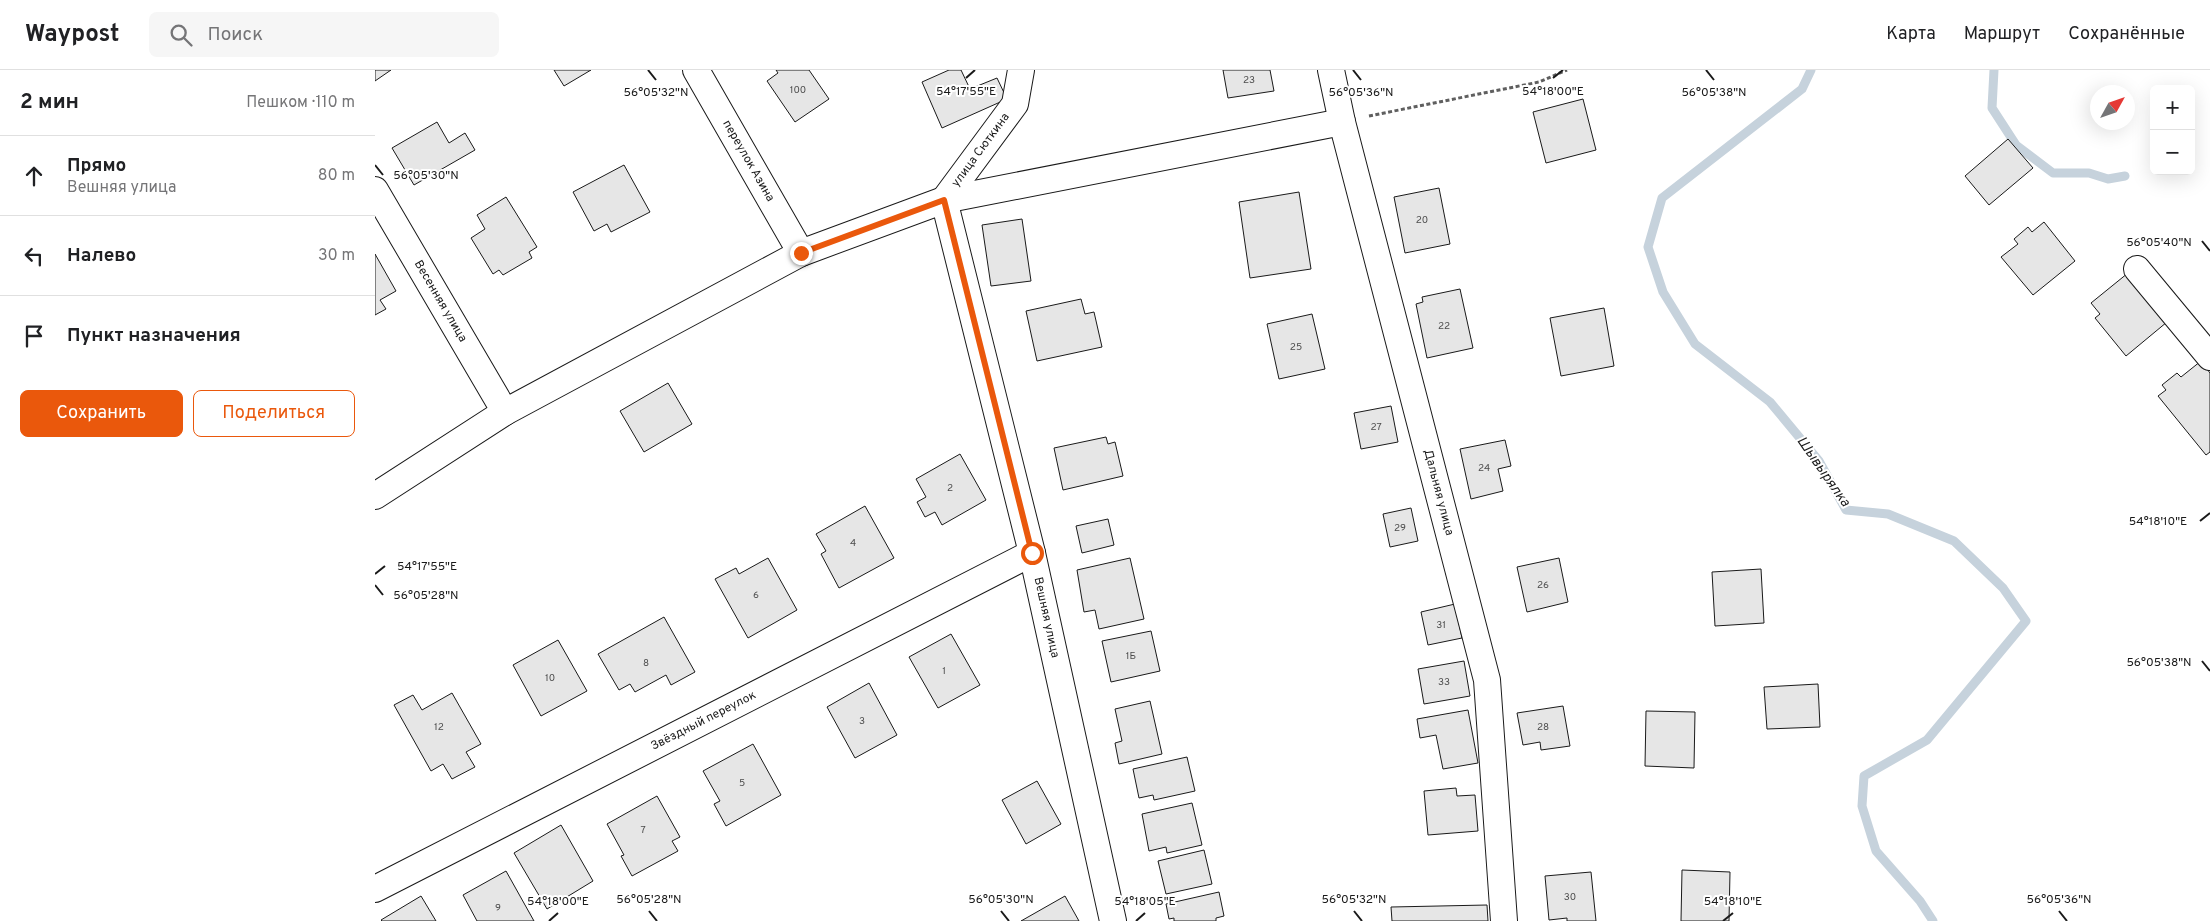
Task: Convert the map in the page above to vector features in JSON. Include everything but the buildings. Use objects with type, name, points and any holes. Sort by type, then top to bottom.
[{"type":"street","name":"переулок Азина","points":[[696,70],[801,253]]},
{"type":"street","name":"улица Сюткина","points":[[944,200],[1015,104],[1021,70]]},
{"type":"street","name":"Дальняя улица","points":[[1331,70],[1342,122],[1487,680],[1504,921]]},
{"type":"street","points":[[375,496],[505,412],[801,253],[944,200],[1342,122]]},
{"type":"street","name":"Весенняя улица","points":[[375,190],[505,412]]},
{"type":"street","name":"Вешняя улица","points":[[944,200],[1032,553],[1113,921]]},
{"type":"street","points":[[2137,269],[2210,357]]},
{"type":"street","name":"Звёздный переулок","points":[[375,890],[1032,553]]},
{"type":"path","points":[[1342,122],[1539,82],[1567,70]]},
{"type":"waterway","name":"Шывырялка","points":[[1811,70],[1802,89],[1662,198],[1648,247],[1663,292],[1695,344],[1770,402],[1819,461],[1846,510],[1888,514],[1954,541],[2003,588],[2026,621],[1927,740],[1864,776],[1862,806],[1876,851],[1920,901],[1933,921]]},
{"type":"waterway","points":[[1994,70],[1992,108],[2016,145],[2053,173],[2089,173],[2108,179],[2125,176]]},
{"type":"route","points":[[801,253],[944,200],[1032,553]]}]
